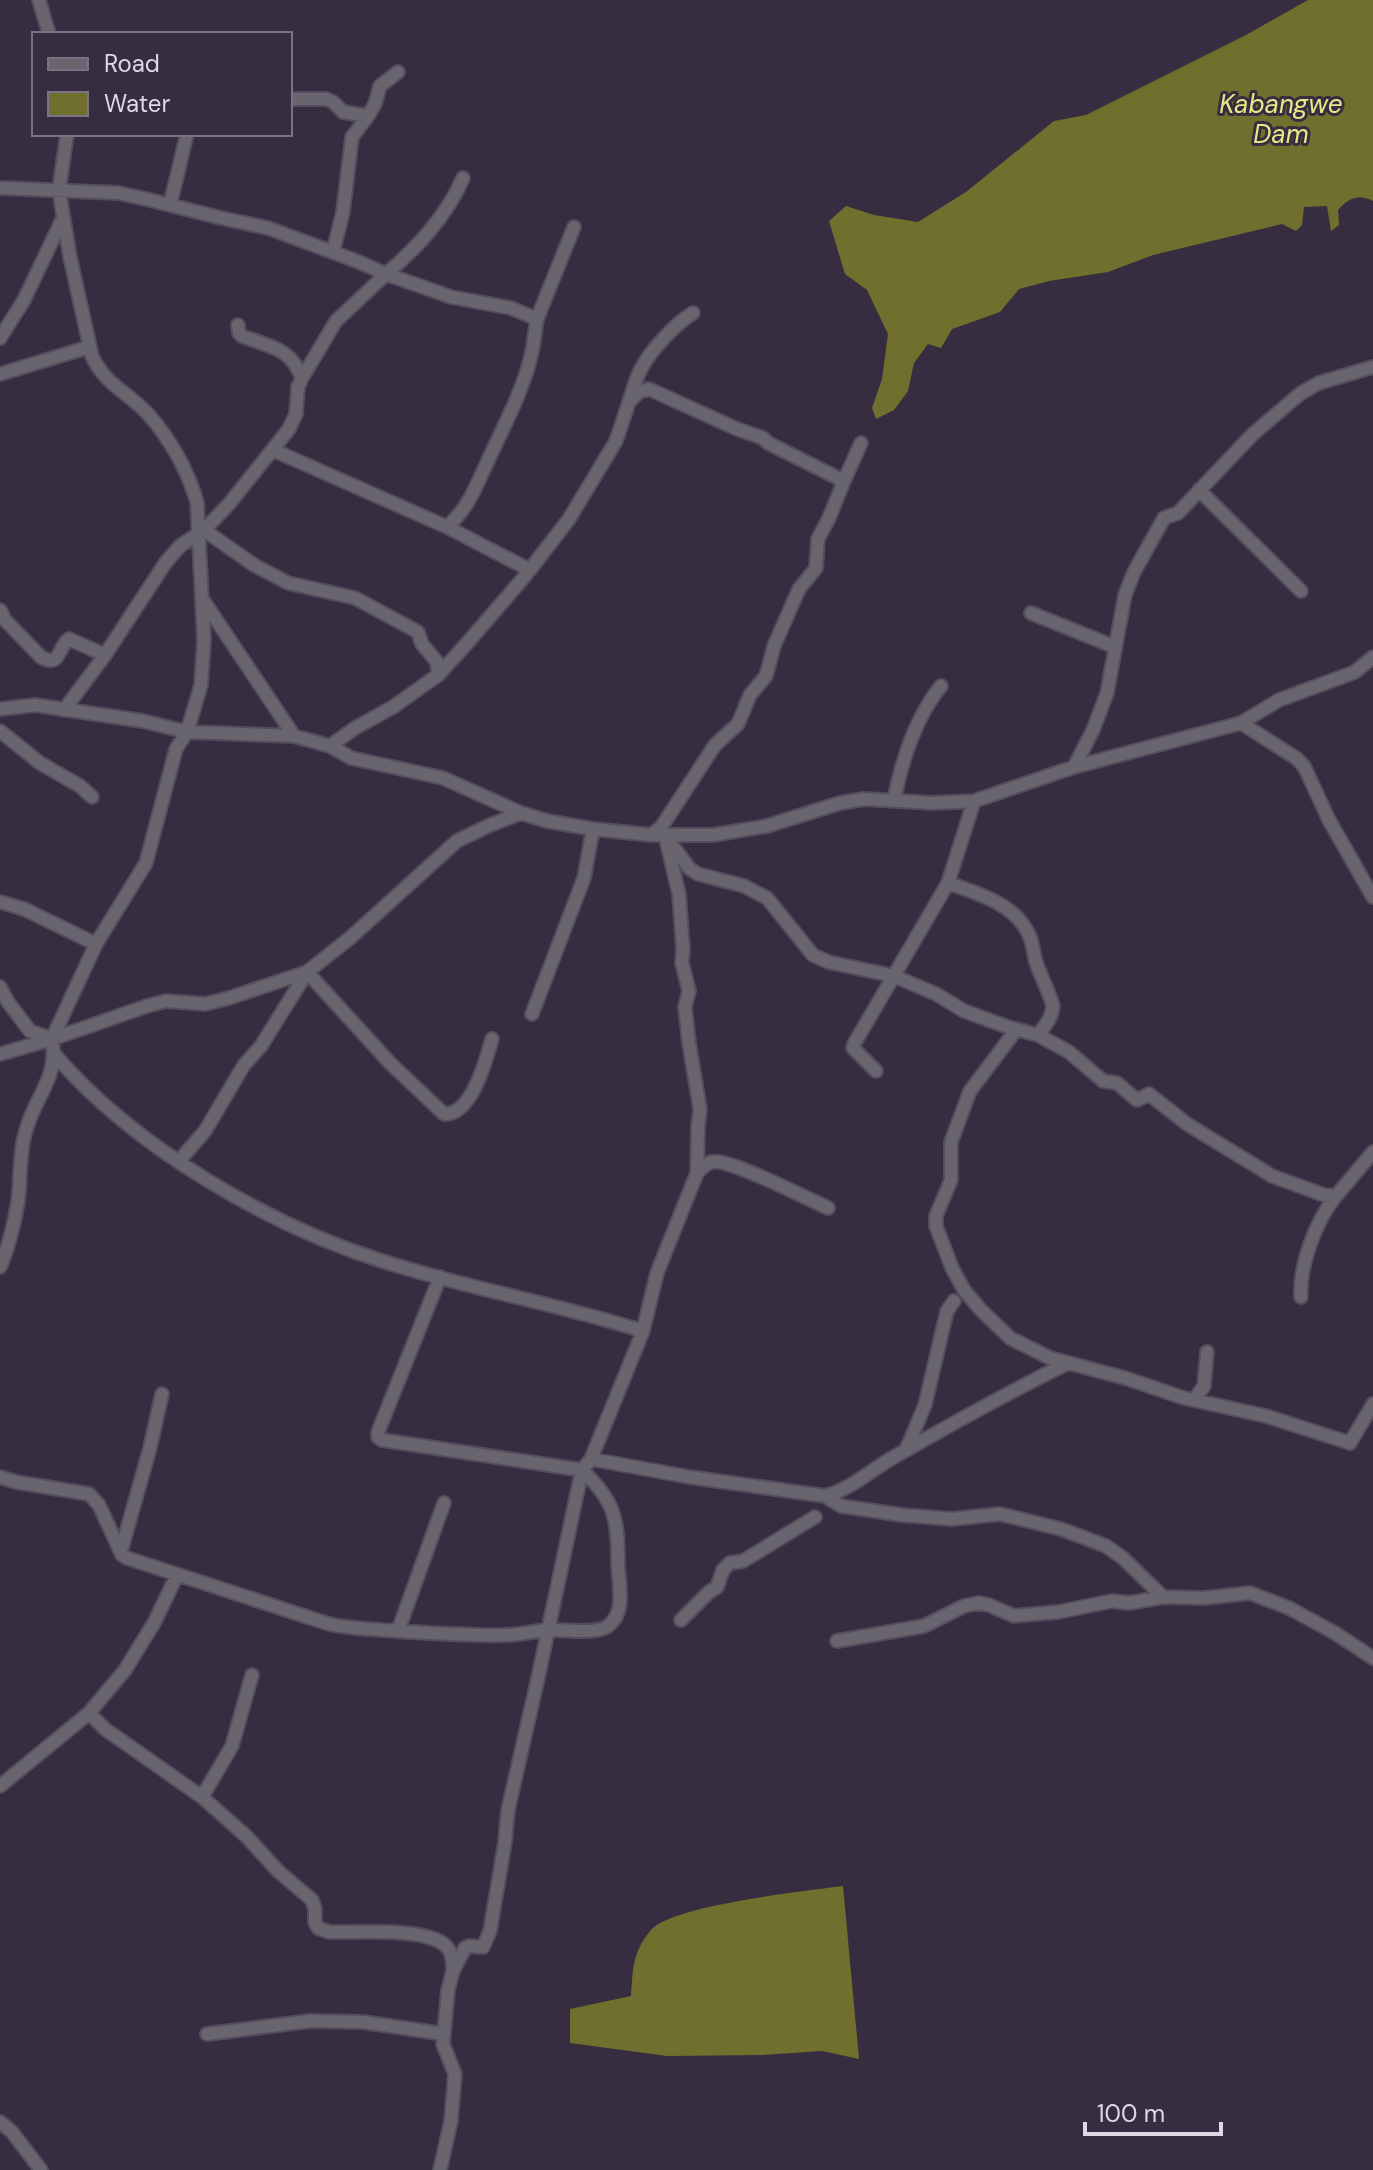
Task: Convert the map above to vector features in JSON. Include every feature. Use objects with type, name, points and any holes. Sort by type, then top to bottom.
[{"type":"street","points":[[39,0],[48,32]]},
{"type":"street","points":[[333,252],[343,212],[352,137],[375,104],[380,86],[398,72]]},
{"type":"street","points":[[292,99],[326,99],[343,112],[368,116]]},
{"type":"street","points":[[0,1267],[18,1202],[22,1145],[27,1124],[50,1077],[55,1055],[52,1039],[96,944],[146,863],[176,749],[187,732],[201,685],[204,640],[201,532],[191,484],[174,447],[147,414],[107,381],[98,370],[89,347],[59,190],[67,136]]},
{"type":"street","points":[[170,205],[187,136]]},
{"type":"street","points":[[64,710],[105,655],[166,562],[229,504],[289,429],[296,414],[298,387],[336,321],[407,257],[450,204],[463,178]]},
{"type":"street","points":[[0,188],[119,193],[268,228],[451,297],[511,308],[537,319]]},
{"type":"street","points":[[0,338],[24,300],[63,218]]},
{"type":"street","points":[[447,527],[463,513],[513,409],[532,353],[537,319],[574,227]]},
{"type":"street","points":[[330,746],[438,675],[530,570],[569,519],[616,441],[642,367],[658,346],[693,313]]},
{"type":"street","points":[[238,325],[242,336],[291,358],[302,378]]},
{"type":"street","points":[[0,374],[89,347]]},
{"type":"street","points":[[1074,767],[1107,693],[1125,595],[1164,518],[1178,513],[1253,434],[1301,393],[1319,383],[1373,367]]},
{"type":"street","points":[[629,402],[639,392],[649,389],[763,438],[844,481]]},
{"type":"street","points":[[440,2170],[451,2121],[455,2074],[443,2044],[448,1990],[453,1971],[465,1948],[483,1947],[490,1931],[508,1810],[582,1470],[591,1459],[643,1331],[657,1273],[697,1173],[700,1109],[685,1007],[689,991],[682,963],[679,894],[659,835],[715,745],[738,724],[750,695],[766,676],[774,646],[799,589],[816,568],[818,539],[861,443]]},
{"type":"street","points":[[273,450],[447,527],[530,570]]},
{"type":"street","points":[[1199,490],[1301,591]]},
{"type":"street","points":[[201,532],[288,583],[355,598],[418,632],[422,644],[437,662],[438,675]]},
{"type":"street","points":[[202,597],[294,736]]},
{"type":"street","points":[[0,610],[5,620],[47,660],[56,658],[69,639],[105,655]]},
{"type":"street","points":[[1031,613],[1115,647]]},
{"type":"street","points":[[0,709],[35,705],[143,721],[187,732],[294,736],[330,746],[351,758],[443,778],[521,813],[547,821],[659,835],[713,835],[767,826],[840,803],[864,799],[934,803],[974,801],[1074,767],[1241,723],[1279,700],[1355,672],[1373,657]]},
{"type":"street","points":[[894,800],[918,724],[928,702],[941,686]]},
{"type":"street","points":[[1241,723],[1304,766],[1329,820],[1373,897]]},
{"type":"street","points":[[0,731],[40,763],[80,786],[92,797]]},
{"type":"street","points":[[876,1071],[853,1048],[854,1044],[948,883],[974,801]]},
{"type":"street","points":[[179,1161],[205,1131],[244,1065],[261,1046],[307,972],[350,938],[457,841],[521,813]]},
{"type":"street","points":[[532,1014],[584,878],[593,829]]},
{"type":"street","points":[[659,835],[698,874],[744,886],[767,898],[813,955],[828,962],[894,976],[936,994],[964,1011],[1038,1035],[1069,1052],[1103,1081],[1117,1083],[1137,1100],[1149,1094],[1187,1124],[1272,1176],[1324,1195],[1336,1196]]},
{"type":"street","points":[[948,883],[974,892],[1011,912],[1029,933],[1036,963],[1053,1006],[1048,1023],[1038,1035]]},
{"type":"street","points":[[0,902],[24,909],[96,944]]},
{"type":"street","points":[[0,1054],[147,1006],[166,1001],[205,1004],[307,972]]},
{"type":"street","points":[[307,972],[390,1063],[444,1114],[456,1112],[469,1098],[492,1039]]},
{"type":"street","points":[[0,987],[30,1031],[52,1039]]},
{"type":"street","points":[[1016,1030],[970,1091],[951,1142],[951,1180],[936,1216],[936,1226],[952,1268],[964,1290],[980,1309],[1010,1338],[1050,1358],[1184,1398],[1266,1416],[1350,1443],[1373,1404]]},
{"type":"street","points":[[55,1055],[80,1084],[116,1116],[202,1176],[289,1224],[340,1247],[440,1277],[591,1314],[643,1331]]},
{"type":"street","points":[[1301,1297],[1300,1286],[1310,1241],[1328,1206],[1373,1152]]},
{"type":"street","points":[[697,1173],[715,1161],[828,1208]]},
{"type":"street","points":[[0,1477],[89,1494],[99,1505],[122,1555],[127,1558],[329,1624],[435,1635],[509,1635],[607,1628],[621,1604],[617,1524],[606,1497],[582,1470],[379,1439],[378,1432],[440,1277]]},
{"type":"street","points":[[906,1450],[925,1405],[947,1311],[954,1301]]},
{"type":"street","points":[[1195,1399],[1204,1386],[1207,1352]]},
{"type":"street","points":[[825,1496],[851,1485],[906,1450],[1068,1363]]},
{"type":"street","points":[[121,1551],[162,1394]]},
{"type":"street","points":[[591,1459],[689,1477],[825,1496],[841,1506],[902,1515],[952,1519],[1000,1514],[1061,1529],[1106,1546],[1163,1597]]},
{"type":"street","points":[[398,1631],[444,1503]]},
{"type":"street","points":[[681,1620],[717,1587],[723,1570],[730,1563],[743,1561],[815,1517]]},
{"type":"street","points":[[0,1786],[89,1713],[125,1670],[154,1623],[177,1575]]},
{"type":"street","points":[[837,1641],[924,1626],[964,1606],[979,1603],[1014,1616],[1058,1612],[1112,1601],[1129,1603],[1163,1597],[1204,1598],[1250,1593],[1289,1608],[1373,1658]]},
{"type":"street","points":[[202,1797],[232,1746],[252,1675]]},
{"type":"street","points":[[89,1713],[105,1729],[202,1797],[246,1836],[278,1871],[312,1900],[318,1928],[329,1932],[404,1933],[430,1938],[445,1945],[453,1957],[453,1971]]},
{"type":"street","points":[[207,2034],[310,2021],[363,2022],[444,2034]]},
{"type":"street","points":[[0,2122],[12,2132],[41,2170]]},
{"type":"water","name":"Kabangwe Dam","points":[[1308,0],[1373,0],[1373,201],[1358,197],[1346,203],[1338,210],[1339,225],[1331,231],[1327,206],[1304,207],[1302,225],[1296,231],[1282,224],[1153,255],[1108,272],[1019,289],[1000,312],[952,329],[941,348],[928,344],[914,363],[908,391],[894,410],[876,419],[872,408],[882,379],[888,334],[867,290],[845,274],[829,221],[846,206],[874,215],[918,222],[966,192],[1054,121],[1086,115],[1246,35]]},
{"type":"water","points":[[843,1886],[859,2059],[822,2051],[667,2056],[570,2043],[570,2009],[631,1996],[634,1962],[640,1947],[650,1931],[663,1922],[683,1914],[740,1901]]}]
